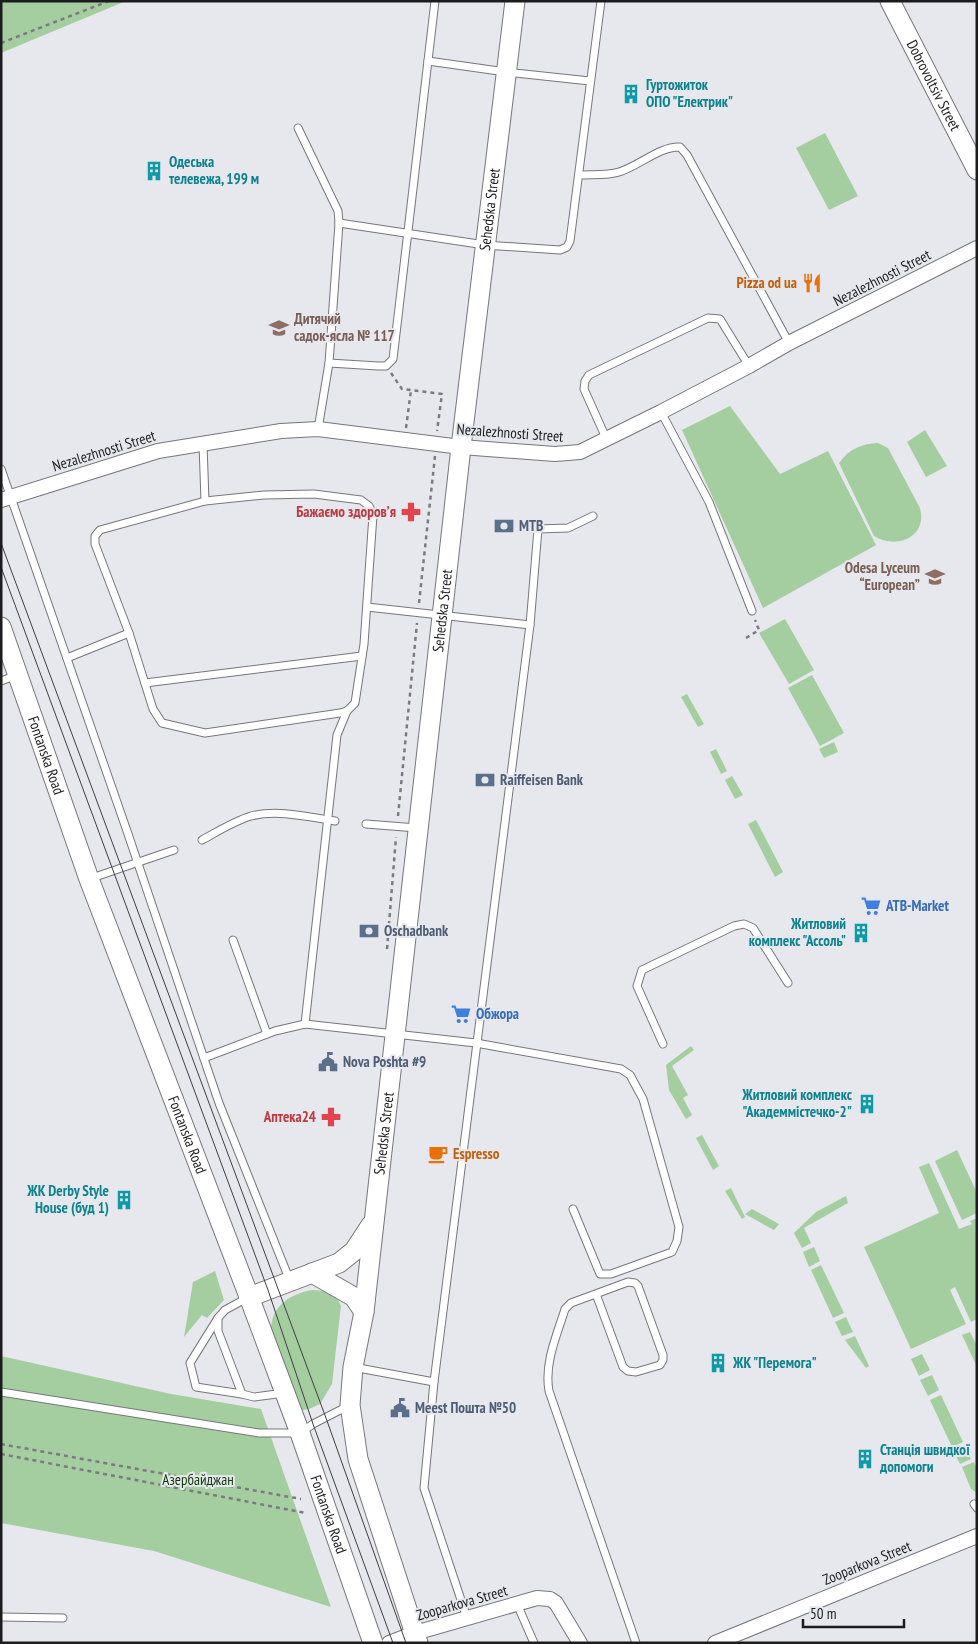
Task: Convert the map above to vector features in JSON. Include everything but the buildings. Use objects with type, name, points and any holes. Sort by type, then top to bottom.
[{"type":"main road","name":"Sehedska Street","points":[[350,1405],[353,1367],[364,1312],[460,447],[515,1]]},
{"type":"main road","name":"Dobrovoltsiv Street","points":[[890,1],[977,170]]},
{"type":"main road","name":"Fontanska Road","points":[[1,627],[10,678],[249,1297],[300,1433],[373,1643]]},
{"type":"main road","name":"Sehedska Street","points":[[249,1297],[339,1263],[354,1251],[373,1221]]},
{"type":"main road","points":[[312,1273],[354,1297],[364,1312]]},
{"type":"main road","points":[[350,1405],[358,1459],[417,1638]]},
{"type":"street","name":"Nezalezhnosti Street","points":[[6,499],[158,451],[281,431],[318,429],[460,447],[555,454],[580,452],[977,248]]},
{"type":"street","name":"Zooparkova Street","points":[[715,1643],[733,1639],[977,1536]]},
{"type":"street","name":"Zooparkova Street","points":[[389,1643],[417,1638],[467,1618],[538,1598],[550,1599],[556,1603],[580,1643]]},
{"type":"lane","points":[[329,363],[386,366],[393,360],[435,1]]},
{"type":"lane","points":[[339,223],[485,245],[560,250],[567,247],[570,241],[580,174],[601,1]]},
{"type":"lane","points":[[428,61],[590,81]]},
{"type":"lane","points":[[298,128],[338,211],[339,223],[329,363],[318,429]]},
{"type":"lane","points":[[580,174],[617,173],[670,147],[680,147],[789,343]]},
{"type":"lane","points":[[606,438],[584,389],[585,381],[589,375],[708,318],[720,320],[749,366]]},
{"type":"lane","points":[[661,412],[710,502],[752,611]]},
{"type":"lane","points":[[202,444],[205,502]]},
{"type":"lane","points":[[1,470],[6,499],[67,658],[219,1103],[290,1281]]},
{"type":"lane","points":[[314,494],[361,500],[369,506],[373,515],[362,656],[355,703],[347,711],[340,714],[205,733],[162,723],[153,709],[129,633],[95,544],[95,536],[100,530],[205,502],[272,495],[314,494]]},
{"type":"lane","points":[[467,1618],[424,1488],[434,1382],[530,625],[538,529],[568,528],[593,516]]},
{"type":"lane","points":[[367,607],[441,617],[530,625]]},
{"type":"lane","points":[[67,658],[129,633]]},
{"type":"lane","points":[[145,683],[362,656]]},
{"type":"lane","points":[[305,1024],[331,820],[337,735],[347,711]]},
{"type":"lane","points":[[202,840],[243,819],[265,814],[331,820]]},
{"type":"lane","points":[[366,824],[417,828]]},
{"type":"lane","points":[[89,879],[174,850]]},
{"type":"lane","points":[[663,1044],[637,986],[642,970],[734,926],[744,924],[752,928],[788,983]]},
{"type":"lane","points":[[232,940],[268,1034]]},
{"type":"lane","points":[[204,1058],[268,1034],[305,1024],[476,1043],[621,1069],[630,1075],[643,1099],[679,1227],[677,1241],[672,1252],[611,1274],[600,1274],[573,1209]]},
{"type":"lane","points":[[596,1294],[623,1367],[628,1372],[636,1372],[660,1365],[663,1355],[638,1286],[635,1283],[628,1282],[571,1303],[565,1309],[546,1377],[549,1391],[636,1643]]},
{"type":"lane","points":[[249,1297],[225,1310],[190,1363],[196,1387],[254,1397],[284,1393]]},
{"type":"lane","points":[[218,1318],[218,1331],[242,1394]]},
{"type":"lane","points":[[353,1367],[434,1382]]},
{"type":"lane","points":[[1,1392],[259,1433],[300,1433],[313,1424],[350,1405]]},
{"type":"lane","points":[[517,1604],[534,1643]]},
{"type":"lane","points":[[1,1617],[64,1618]]},
{"type":"path","points":[[1,43],[102,2],[109,1]]},
{"type":"path","points":[[386,366],[402,389],[442,394],[396,827],[387,954]]},
{"type":"path","points":[[406,428],[411,390]]},
{"type":"path","points":[[746,638],[759,630],[752,611]]},
{"type":"path","points":[[1,1444],[301,1499]]},
{"type":"path","points":[[1,1454],[306,1513]]},
{"type":"green space","points":[[1,1],[126,1],[1,53]]},
{"type":"green space","points":[[825,133],[858,196],[829,210],[796,148]]},
{"type":"green space","points":[[730,406],[780,474],[828,451],[876,545],[763,608],[682,430]]},
{"type":"green space","points":[[925,430],[947,466],[926,477],[907,442]]},
{"type":"green space","points":[[878,443],[888,448],[920,508],[921,518],[919,527],[915,533],[900,541],[892,542],[874,536],[839,463],[856,448]]},
{"type":"green space","points":[[785,619],[814,670],[789,684],[759,633]]},
{"type":"green space","points":[[812,675],[844,733],[820,746],[788,688]]},
{"type":"green space","points":[[687,694],[704,724],[698,727],[681,697]]},
{"type":"green space","points":[[834,742],[838,752],[824,758],[819,749]]},
{"type":"green space","points":[[716,749],[727,771],[721,774],[710,752]]},
{"type":"green space","points":[[732,776],[743,795],[735,799],[725,780]]},
{"type":"green space","points":[[756,820],[783,872],[775,877],[748,824]]},
{"type":"green space","points":[[691,1046],[694,1050],[672,1066],[688,1095],[683,1098],[692,1115],[686,1119],[669,1090],[666,1065]]},
{"type":"green space","points":[[702,1135],[719,1166],[713,1170],[696,1138]]},
{"type":"green space","points":[[957,1150],[977,1193],[977,1213],[962,1220],[935,1161]]},
{"type":"green space","points":[[929,1163],[959,1229],[972,1224],[970,1221],[977,1218],[977,1319],[971,1322],[955,1287],[950,1290],[966,1324],[911,1349],[864,1247],[939,1213],[919,1167]]},
{"type":"green space","points":[[731,1188],[745,1217],[742,1219],[725,1191]]},
{"type":"green space","points":[[846,1196],[848,1203],[804,1228],[811,1243],[802,1248],[794,1233],[816,1212]]},
{"type":"green space","points":[[752,1209],[779,1224],[774,1230],[745,1214]]},
{"type":"green space","points":[[814,1247],[820,1261],[809,1267],[803,1252]]},
{"type":"green space","points":[[821,1265],[844,1313],[833,1318],[811,1270]]},
{"type":"green space","points":[[215,1271],[224,1300],[207,1318],[202,1315],[184,1337],[193,1282]]},
{"type":"green space","points":[[312,1290],[330,1294],[336,1298],[341,1306],[332,1384],[320,1404],[303,1410],[299,1408],[273,1341],[271,1330],[274,1314],[278,1307],[297,1294]]},
{"type":"green space","points":[[846,1317],[853,1332],[842,1336],[835,1322]]},
{"type":"green space","points":[[970,1332],[977,1346],[977,1367],[962,1335]]},
{"type":"green space","points":[[855,1336],[869,1366],[866,1368],[845,1340]]},
{"type":"green space","points":[[922,1354],[930,1370],[919,1376],[911,1359]]},
{"type":"green space","name":"Азербайджан","points":[[1,1356],[171,1394],[261,1409],[331,1607],[154,1551],[1,1523]]},
{"type":"green space","points":[[932,1375],[939,1390],[928,1396],[920,1380]]},
{"type":"green space","points":[[941,1395],[963,1442],[952,1447],[930,1400]]},
{"type":"green space","points":[[965,1447],[971,1459],[960,1464],[954,1452]]},
{"type":"green space","points":[[974,1462],[977,1469],[977,1493],[971,1489],[962,1467]]},
{"type":"tram line","points":[[1,543],[326,1418],[406,1643]]},
{"type":"tram line","points":[[1,567],[268,1290],[313,1424],[393,1643]]},
{"type":"place","name":"Гуртожиток ОПО \"Електрик\"","points":[[631,94]]},
{"type":"place","name":"Одеська телевежа, 199 м","points":[[154,171]]},
{"type":"place","name":"Pizza od ua","points":[[812,283]]},
{"type":"place","name":"Дитячий садок-ясла № 117","points":[[279,328]]},
{"type":"place","name":"Бажаємо здоровʼя","points":[[411,512]]},
{"type":"place","name":"МТВ","points":[[504,526]]},
{"type":"place","name":"Odesa Lyceum “European”","points":[[935,577]]},
{"type":"place","name":"Raiffeisen Bank","points":[[485,780]]},
{"type":"place","name":"ATB-Market","points":[[871,906]]},
{"type":"place","name":"Oschadbank","points":[[369,931]]},
{"type":"place","name":"Житловий комплекс \"Ассоль\"","points":[[861,933]]},
{"type":"place","name":"Обжора","points":[[461,1014]]},
{"type":"place","name":"Nova Poshta #9","points":[[328,1062]]},
{"type":"place","name":"Житловий комплекс \"Академмістечко-2\"","points":[[867,1104]]},
{"type":"place","name":"Аптека24","points":[[331,1117]]},
{"type":"place","name":"Espresso","points":[[438,1154]]},
{"type":"place","name":"ЖК Derby Style House (буд 1)","points":[[124,1200]]},
{"type":"place","name":"ЖК \"Перемога\"","points":[[718,1363]]},
{"type":"place","name":"Meest Пошта №50","points":[[400,1408]]},
{"type":"place","name":"Станція швидкої допомоги","points":[[865,1459]]}]
